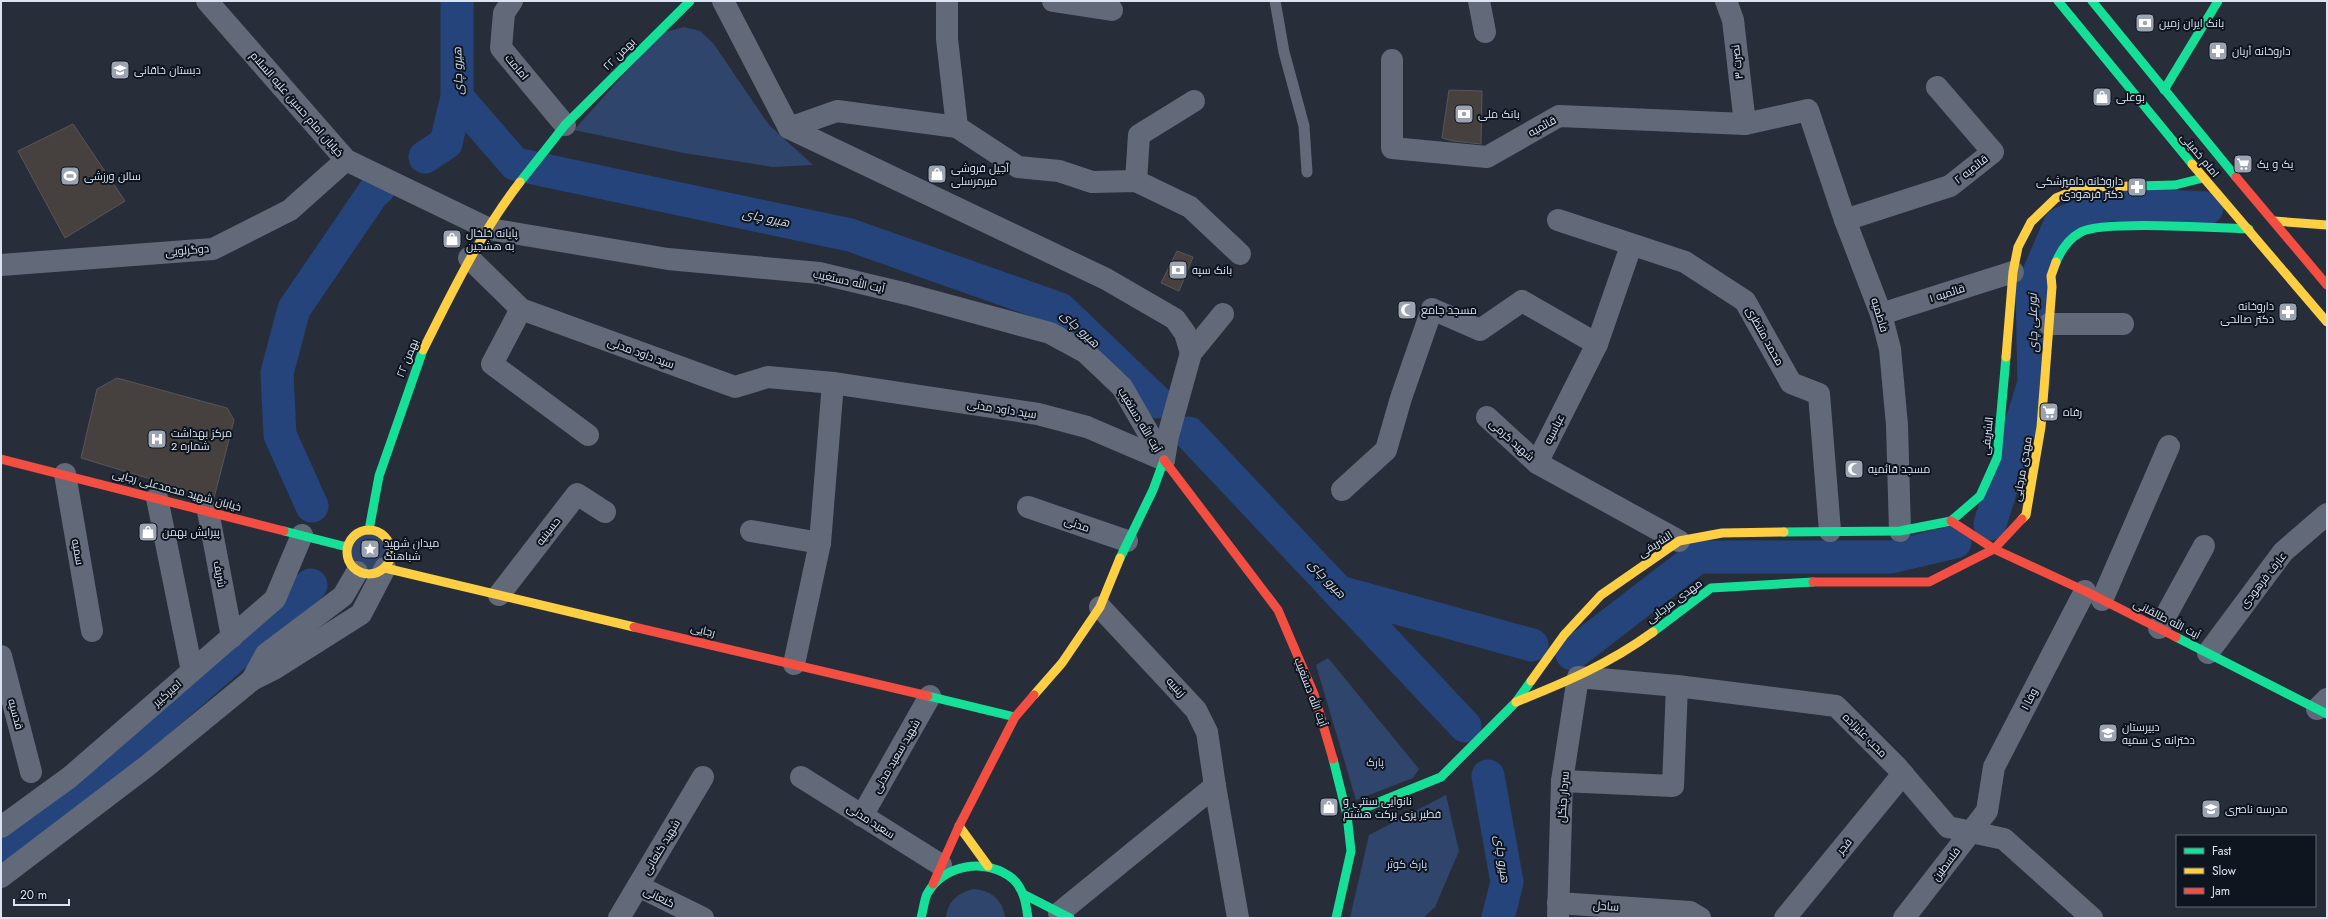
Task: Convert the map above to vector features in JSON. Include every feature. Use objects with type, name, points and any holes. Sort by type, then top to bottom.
[{"type":"main road","name":"۲۲ بهمن","points":[[369,530],[379,476],[418,357],[469,258],[489,229],[501,207],[565,125],[690,1]]},
{"type":"main road","name":"امام خمینی","points":[[2058,1],[2203,178],[2250,229],[2327,322]]},
{"type":"main road","name":"امام خمینی","points":[[2092,1],[2164,90],[2327,284]]},
{"type":"main road","points":[[2164,90],[2218,1]]},
{"type":"main road","name":"الشریفی","points":[[1516,702],[1564,635],[1601,595],[1679,541],[1722,533],[1900,531],[1951,521],[1980,496],[1998,458],[2013,272],[2018,247],[2031,222],[2056,198],[2083,187],[2175,185],[2203,178]]},
{"type":"main road","points":[[2274,221],[2327,225]]},
{"type":"main road","name":"مهدی مرجایی","points":[[1516,702],[1578,677],[1624,653],[1711,588],[1812,582],[1929,582],[1994,549],[2026,515],[2041,428],[2052,287],[2051,276],[2061,249],[2081,232],[2105,226],[2250,229]]},
{"type":"main road","name":"خیابان شهید محمدعلی رجایی","points":[[1,460],[65,474],[346,547]]},
{"type":"main road","points":[[921,918],[926,895],[959,826],[1015,717],[1062,663],[1100,607],[1127,541],[1153,490],[1164,460]]},
{"type":"main road","name":"آیت الله دستغیب","points":[[1164,460],[1278,610],[1314,694],[1328,738],[1347,815],[1351,851],[1336,918]]},
{"type":"main road","name":"آیت الله طالقانی","points":[[1951,521],[1994,549],[2094,595],[2208,653],[2324,707]]},
{"type":"main road","points":[[369,530],[383,535],[391,547],[390,562],[385,568],[372,575],[357,572],[347,560],[346,547],[355,534],[369,530]]},
{"type":"main road","name":"رجایی","points":[[385,568],[1015,717]]},
{"type":"main road","points":[[1347,815],[1441,776],[1516,702]]},
{"type":"main road","points":[[959,826],[988,866]]},
{"type":"main road","points":[[937,874],[944,874],[958,867],[973,864],[988,866],[1002,872],[1014,881],[1023,894],[1028,911],[1028,918]]},
{"type":"main road","points":[[1023,894],[1064,915]]},
{"type":"street","name":"خیابان امام حسین علیه السلام","points":[[207,1],[346,160],[489,229]]},
{"type":"street","name":"امامت","points":[[512,1],[504,13],[501,48],[565,125]]},
{"type":"street","points":[[723,1],[789,128],[1106,279],[1174,319],[1185,333],[1191,353]]},
{"type":"street","points":[[947,1],[947,40],[958,127]]},
{"type":"street","points":[[1053,1],[1112,10]]},
{"type":"street","points":[[1479,1],[1485,32]]},
{"type":"street","name":"نصرت ۳","points":[[1726,1],[1732,20],[1745,124]]},
{"type":"street","name":"قائمیه","points":[[1392,60],[1392,148],[1487,157],[1559,116],[1745,124],[1808,110]]},
{"type":"street","name":"قائمیه ۲","points":[[1845,220],[1950,186],[1993,152],[1937,87]]},
{"type":"street","points":[[1136,181],[1139,135],[1194,101]]},
{"type":"street","name":"فاطمیه","points":[[1808,110],[1845,220],[1881,314],[1890,349],[1897,425],[1900,531]]},
{"type":"street","points":[[789,128],[837,111],[958,127],[1018,167],[1059,172],[1092,182],[1136,181],[1190,207],[1240,254]]},
{"type":"street","name":"دوگرلویی","points":[[1,265],[213,249],[290,210],[346,160]]},
{"type":"street","name":"محمد منتظری","points":[[1558,220],[1631,246],[1685,262],[1746,301],[1791,383],[1819,394],[1830,531]]},
{"type":"street","name":"آیت الله دستغیب","points":[[489,229],[668,259],[819,273],[907,294],[1050,333],[1085,352],[1122,387],[1164,460]]},
{"type":"street","name":"عباسیه","points":[[1537,463],[1596,344],[1631,246]]},
{"type":"street","name":"سید داود مدنی","points":[[469,258],[521,309],[735,387],[768,376],[833,383],[1038,414],[1087,427],[1164,460]]},
{"type":"street","name":"قائمیه ۱","points":[[1881,314],[2013,272]]},
{"type":"street","points":[[1342,490],[1386,450],[1401,398],[1432,309],[1480,330],[1522,301],[1596,344]]},
{"type":"street","points":[[521,309],[492,364],[588,435]]},
{"type":"street","points":[[1164,460],[1168,436],[1191,353],[1223,314]]},
{"type":"street","points":[[2048,324],[2123,324]]},
{"type":"street","points":[[794,664],[820,543],[833,383]]},
{"type":"street","name":"شهید کرمی","points":[[1487,417],[1537,463]]},
{"type":"street","name":"وفا ۱","points":[[1987,811],[1994,767],[2094,595],[2169,446]]},
{"type":"street","points":[[1537,463],[1679,541]]},
{"type":"street","name":"سمیه","points":[[65,474],[92,631]]},
{"type":"street","name":"حسینیه","points":[[499,595],[577,494],[605,512]]},
{"type":"street","points":[[157,498],[192,671]]},
{"type":"street","name":"مدنی","points":[[1028,507],[1127,541]]},
{"type":"street","name":"شریف","points":[[208,511],[232,636]]},
{"type":"street","name":"عارف فرهودی","points":[[2208,653],[2283,552],[2327,514]]},
{"type":"street","points":[[751,531],[820,543]]},
{"type":"street","name":"امیرکبیر","points":[[1,827],[70,777],[275,599],[302,535]]},
{"type":"street","points":[[2159,628],[2204,546]]},
{"type":"street","points":[[1,877],[147,766],[252,680],[274,669],[361,614],[385,568]]},
{"type":"street","points":[[252,680],[266,654],[343,596],[357,572]]},
{"type":"street","name":"زینبیه","points":[[1100,607],[1196,710],[1207,732],[1238,918]]},
{"type":"street","name":"قدسیه","points":[[1,656],[7,703],[31,772]]},
{"type":"street","name":"محب علیزاده","points":[[1578,677],[1677,686],[1836,706],[1903,774],[1948,827],[2004,839],[2092,918]]},
{"type":"street","name":"سردار جنگل","points":[[1558,910],[1562,781],[1578,677]]},
{"type":"street","points":[[1562,781],[1673,786],[1677,686]]},
{"type":"street","name":"شهید سعید مدنی","points":[[862,816],[930,696]]},
{"type":"street","name":"فجر","points":[[1785,918],[1903,774]]},
{"type":"street","name":"شهید کنعانی","points":[[619,918],[703,777]]},
{"type":"street","name":"سعید مدنی","points":[[801,777],[862,816],[937,874]]},
{"type":"street","points":[[1064,915],[1215,786]]},
{"type":"street","name":"فلسطین","points":[[1904,918],[1987,811]]},
{"type":"street","name":"کنعانی","points":[[638,886],[697,917]]},
{"type":"street","name":"ساحل","points":[[1558,910],[1690,912],[1700,918]]},
{"type":"lane","points":[[1275,1],[1284,52],[1304,126],[1307,172]]},
{"type":"green space","points":[[684,27],[700,31],[713,43],[769,125],[813,165],[773,167],[684,153],[574,130],[661,33]]},
{"type":"green space","points":[[369,533],[382,539],[388,552],[382,565],[369,571],[356,565],[350,552],[356,539]]},
{"type":"green space","name":"پارک","points":[[1328,658],[1419,769],[1413,778],[1356,800],[1316,665]]},
{"type":"green space","name":"پارک کوثر","points":[[1446,795],[1459,851],[1435,907],[1423,918],[1350,918],[1369,835]]},
{"type":"green space","points":[[973,889],[985,891],[995,897],[1002,906],[1005,918],[946,918],[949,907],[954,899]]},
{"type":"building","name":"بانک ملی","points":[[1449,90],[1482,91],[1481,144],[1453,141],[1442,138]]},
{"type":"building","name":"سالن ورزشی","points":[[73,124],[125,201],[65,238],[18,151]]},
{"type":"building","name":"بانک سپه","points":[[1177,251],[1193,257],[1179,291],[1161,283]]},
{"type":"building","name":"مرکز بهداشت شماره 2","points":[[117,378],[227,408],[234,420],[214,498],[81,458],[97,389]]},
{"type":"waterway","name":"هیرو چای","points":[[425,157],[446,143],[457,97],[457,1]]},
{"type":"waterway","name":"هیرو چای","points":[[457,97],[515,164],[850,235],[1060,309],[1157,402]]},
{"type":"waterway","points":[[312,506],[280,435],[277,373],[294,309],[373,193],[379,188]]},
{"type":"waterway","name":"نورعلی چای","points":[[1990,524],[2034,383],[2032,289],[2060,224],[2108,204],[2207,208]]},
{"type":"waterway","name":"هیرو چای","points":[[1189,433],[1465,726]]},
{"type":"waterway","points":[[1572,654],[1698,557],[1891,557],[1955,542]]},
{"type":"waterway","points":[[1,845],[96,776],[236,654],[311,585]]},
{"type":"waterway","points":[[1339,592],[1532,645]]},
{"type":"waterway","name":"هیرو چای","points":[[1488,776],[1507,882],[1498,918]]},
{"type":"traffic: fast","points":[[520,182],[565,125],[690,1]]},
{"type":"traffic: fast","points":[[2058,1],[2192,164]]},
{"type":"traffic: fast","points":[[2092,1],[2236,177]]},
{"type":"traffic: fast","points":[[2164,90],[2218,1]]},
{"type":"traffic: fast","points":[[2136,186],[2175,185],[2203,178]]},
{"type":"traffic: fast","points":[[2056,262],[2060,253],[2072,238],[2081,232],[2093,228],[2112,226],[2188,226],[2249,229]]},
{"type":"traffic: fast","points":[[369,530],[379,476],[423,350]]},
{"type":"traffic: fast","points":[[1784,532],[1900,531],[1951,521],[1980,496],[1997,458],[2006,357]]},
{"type":"traffic: fast","points":[[1120,558],[1153,490],[1164,460]]},
{"type":"traffic: fast","points":[[284,531],[347,547]]},
{"type":"traffic: fast","points":[[1653,632],[1711,588],[1813,582]]},
{"type":"traffic: fast","points":[[2176,637],[2327,714]]},
{"type":"traffic: fast","points":[[1347,815],[1441,777],[1516,702],[1531,681]]},
{"type":"traffic: fast","points":[[928,696],[1015,717]]},
{"type":"traffic: fast","points":[[1333,759],[1347,815],[1351,851],[1336,918]]},
{"type":"traffic: fast","points":[[921,918],[927,894],[934,884],[954,870],[979,866],[1002,872],[1017,883],[1022,892],[1028,918]]},
{"type":"traffic: fast","points":[[1023,894],[1070,918]]},
{"type":"traffic: slow","points":[[2192,164],[2327,322]]},
{"type":"traffic: slow","points":[[423,350],[479,243],[520,182]]},
{"type":"traffic: slow","points":[[2006,357],[2013,272],[2018,247],[2031,222],[2056,198],[2083,187],[2136,186]]},
{"type":"traffic: slow","points":[[2274,221],[2327,225]]},
{"type":"traffic: slow","points":[[2022,519],[2026,515],[2041,427],[2052,287],[2051,276],[2056,262]]},
{"type":"traffic: slow","points":[[365,530],[373,530],[378,531],[385,536],[390,543],[391,552],[390,561],[385,568],[378,573],[365,574],[357,571],[350,564],[347,556],[347,548],[350,540],[357,533],[365,530]]},
{"type":"traffic: slow","points":[[1531,681],[1564,635],[1601,595],[1679,541],[1722,533],[1784,532]]},
{"type":"traffic: slow","points":[[1034,695],[1062,663],[1100,607],[1120,558]]},
{"type":"traffic: slow","points":[[385,568],[634,627]]},
{"type":"traffic: slow","points":[[1516,702],[1587,672],[1620,654],[1653,632]]},
{"type":"traffic: slow","points":[[959,826],[988,866]]},
{"type":"traffic: jam","points":[[2236,177],[2327,285]]},
{"type":"traffic: jam","points":[[1,459],[284,531]]},
{"type":"traffic: jam","points":[[1164,460],[1278,610],[1314,694],[1333,759]]},
{"type":"traffic: jam","points":[[1813,582],[1929,582],[1994,549],[2022,519]]},
{"type":"traffic: jam","points":[[1951,521],[1994,549],[2085,591],[2176,637]]},
{"type":"traffic: jam","points":[[634,627],[928,696]]},
{"type":"traffic: jam","points":[[933,884],[959,826],[1015,717],[1034,695]]},
{"type":"place","name":"بانک ایران زمین","points":[[2145,23]]},
{"type":"place","name":"داروخانه آریان","points":[[2218,51]]},
{"type":"place","name":"دبستان خاقانی","points":[[120,70]]},
{"type":"place","name":"بوعلی","points":[[2102,97]]},
{"type":"place","name":"بانک ملی","points":[[1464,114]]},
{"type":"place","name":"یک و یک","points":[[2243,164]]},
{"type":"place","name":"آجیل فروشی میرمرسلی","points":[[937,174]]},
{"type":"place","name":"سالن ورزشی","points":[[70,176]]},
{"type":"place","name":"داروخانه دامپزشکی دکتر فرهودی","points":[[2137,187]]},
{"type":"place","name":"پایانه خلخال به هشجین","points":[[452,239]]},
{"type":"place","name":"بانک سپه","points":[[1178,270]]},
{"type":"place","name":"مسجد جامع","points":[[1407,310]]},
{"type":"place","name":"داروخانه دکتر صالحی","points":[[2288,312]]},
{"type":"place","name":"رفاه","points":[[2049,412]]},
{"type":"place","name":"مرکز بهداشت شماره 2","points":[[157,439]]},
{"type":"place","name":"مسجد قائمیه","points":[[1854,469]]},
{"type":"place","name":"پیرایش بهمن","points":[[148,532]]},
{"type":"place","name":"میدان شهید شباهنگ","points":[[370,549]]},
{"type":"place","name":"دبیرستان دخترانه ی سمیه","points":[[2108,733]]},
{"type":"place","name":"نانوایی سنتی و فطیر پزی برکت هشتم","points":[[1329,807]]},
{"type":"place","name":"مدرسه ناصری","points":[[2211,809]]}]
